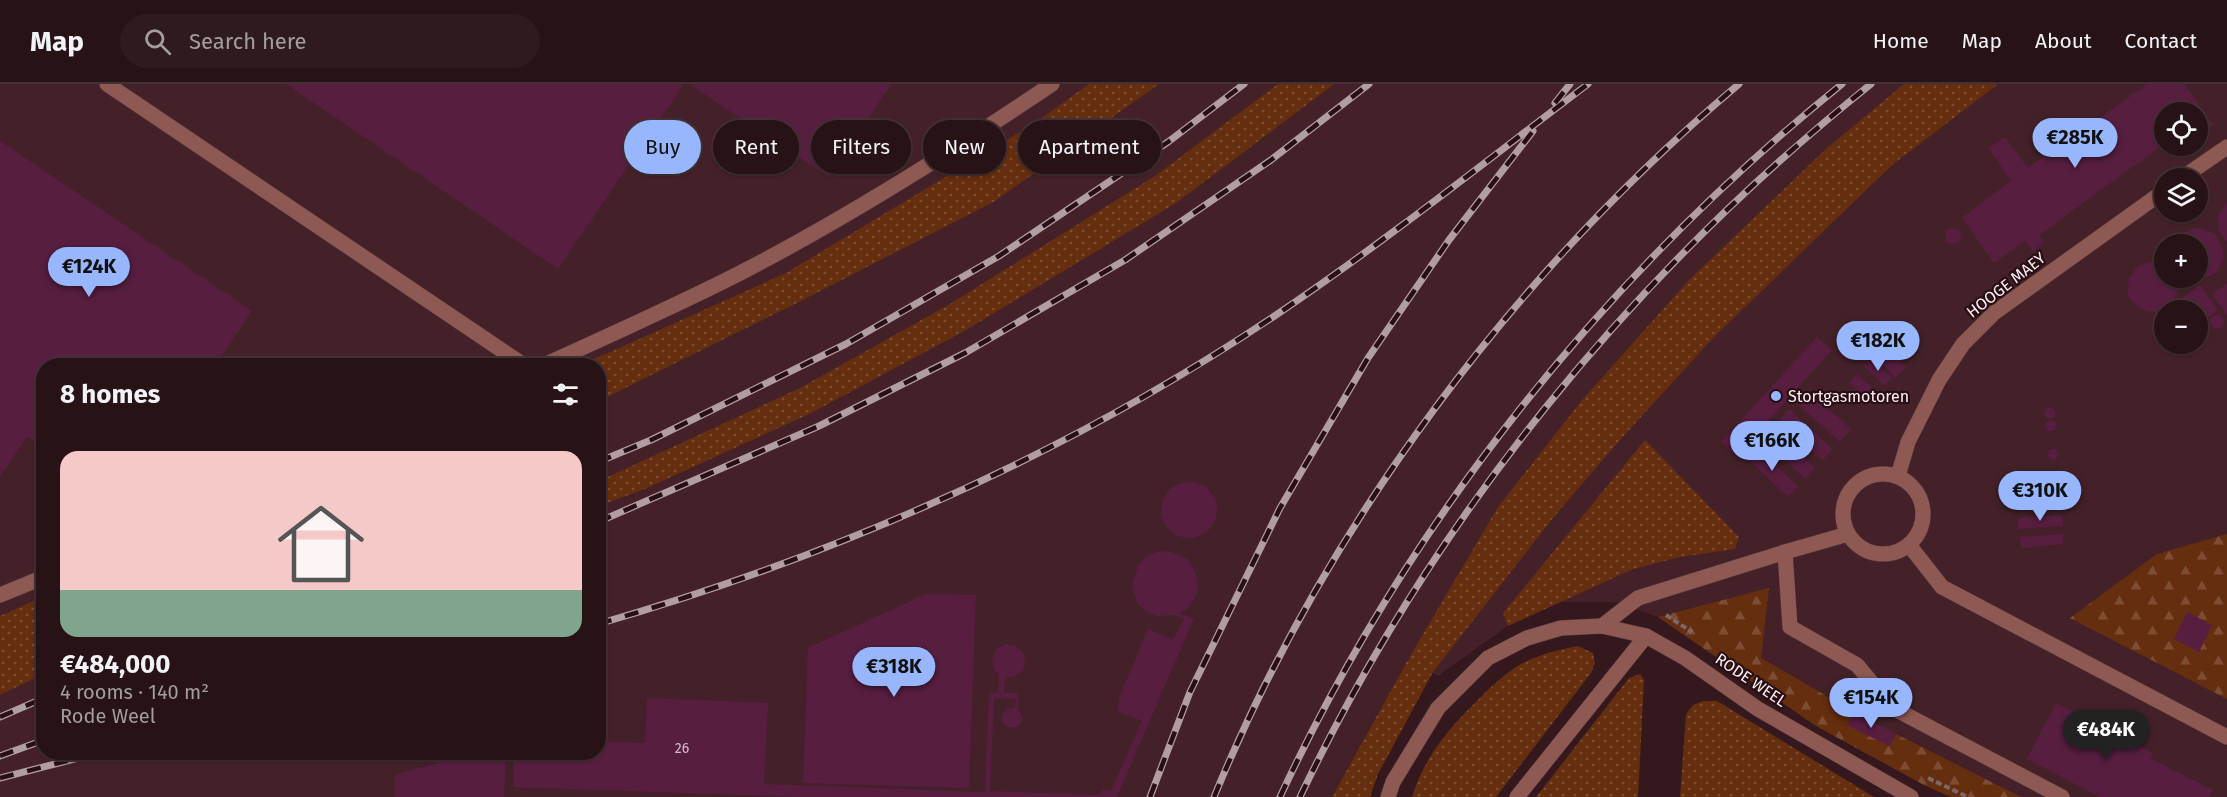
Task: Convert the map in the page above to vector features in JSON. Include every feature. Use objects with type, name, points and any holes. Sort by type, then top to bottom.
[{"type":"street","points":[[107,84],[513,358]]},
{"type":"street","points":[[560,358],[636,324],[745,270],[845,215],[1052,84]]},
{"type":"street","points":[[2197,168],[2227,147]]},
{"type":"street","name":"HOOGE MAEY","points":[[1898,476],[1908,442],[1939,380],[1963,344],[1994,313],[2154,198]]},
{"type":"street","points":[[1886,473],[1898,476],[1910,483],[1918,494],[1923,508],[1923,522],[1918,535],[1909,546],[1883,555],[1869,552],[1857,545],[1848,534],[1843,523],[1846,498],[1852,488],[1862,479],[1874,474],[1886,473]]},
{"type":"street","points":[[1602,626],[1638,598],[1848,534]]},
{"type":"street","points":[[1909,546],[1942,587],[2227,737]]},
{"type":"street","points":[[1785,552],[1790,627],[1857,665],[1893,708],[2062,797]]},
{"type":"street","points":[[0,595],[36,580]]},
{"type":"street","name":"RODE WEEL","points":[[1388,797],[1418,738],[1437,708],[1488,658],[1527,638],[1561,628],[1602,626],[1646,636],[1686,658],[1758,709],[1911,797]]},
{"type":"street","points":[[1517,797],[1646,636]]},
{"type":"path","points":[[1638,598],[1698,636]]},
{"type":"path","points":[[1926,777],[1968,797]]},
{"type":"shaded area","points":[[0,84],[2227,84],[2227,797],[1951,797],[1924,785],[1816,726],[1658,617],[1618,602],[1560,602],[1512,623],[1438,676],[1409,658],[1332,797],[0,797]]},
{"type":"green space","points":[[1089,84],[1159,84],[1109,120],[1039,120]]},
{"type":"green space","points":[[1278,84],[1334,84],[1176,203],[966,330],[811,413],[647,488],[606,503],[606,478],[800,388],[950,304],[1161,174],[1161,172]]},
{"type":"green space","points":[[1904,84],[1998,84],[1892,165],[1714,337],[1619,441],[1552,519],[1433,672],[1378,774],[1370,797],[1332,797],[1409,658],[1498,507],[1583,399],[1689,280],[1826,149]]},
{"type":"green space","points":[[1018,133],[1018,174],[1033,174],[995,201],[606,398],[606,358],[597,358],[786,273],[950,174],[1006,174],[1006,140]]},
{"type":"green space","points":[[1645,440],[1739,537],[1735,549],[1680,557],[1633,569],[1508,626],[1503,613]]},
{"type":"green space","points":[[2227,534],[2227,699],[2070,618],[2157,554]]},
{"type":"green space","points":[[1769,588],[1761,658],[1854,712],[1848,725],[1889,746],[1896,734],[2021,797],[1951,797],[1924,785],[1816,726],[1658,617]]},
{"type":"green space","points":[[36,600],[36,677],[0,695],[0,616]]},
{"type":"green space","points":[[1578,646],[1593,653],[1595,663],[1591,673],[1496,797],[1412,797],[1422,771],[1444,737],[1495,683],[1514,668],[1528,661]]},
{"type":"green space","points":[[1640,674],[1644,680],[1638,797],[1536,797],[1629,678]]},
{"type":"green space","points":[[1703,701],[1717,701],[1874,797],[1680,797],[1686,714],[1693,705]]},
{"type":"building","points":[[286,84],[684,84],[659,120],[624,120],[624,172],[558,269]]},
{"type":"building","points":[[689,84],[891,84],[867,120],[811,120],[811,165],[799,157],[799,120],[743,120]]},
{"type":"building","points":[[2147,84],[2184,84],[2197,102],[2154,102],[2154,151],[2039,235],[2044,243],[2033,251],[2025,240],[1994,263],[1962,218],[2011,181],[1989,148],[2005,137],[2028,168],[2097,117],[2099,119]]},
{"type":"building","points":[[2208,117],[2213,124],[2208,128]]},
{"type":"building","points":[[0,141],[252,311],[220,358],[36,358],[36,443],[27,437],[0,476]]},
{"type":"building","points":[[2227,203],[2227,242],[2219,231],[2218,222],[2219,214]]},
{"type":"building","points":[[1950,228],[1956,228],[1961,236],[1959,242],[1950,244],[1945,239],[1945,233]]},
{"type":"building","points":[[2200,228],[2215,234],[2223,249],[2224,258],[2216,273],[2208,276],[2208,234],[2183,234]]},
{"type":"building","points":[[2154,261],[2154,288],[2178,288],[2173,300],[2154,300],[2154,312],[2146,311],[2132,302],[2128,295],[2129,278],[2139,265]]},
{"type":"building","points":[[2227,284],[2227,315],[2212,294]]},
{"type":"building","points":[[2196,288],[2202,288],[2218,310],[2208,317],[2208,300],[2183,300],[2182,298]]},
{"type":"building","points":[[2217,315],[2222,317],[2224,322],[2222,327],[2217,329],[2212,327],[2210,322],[2212,317]]},
{"type":"building","name":"Stortgasmotoren","points":[[1817,337],[1832,350],[1736,456],[1721,442]]},
{"type":"building","points":[[1880,343],[1906,367],[1896,378],[1871,353]]},
{"type":"building","points":[[1872,359],[1892,378],[1884,386],[1864,366]]},
{"type":"building","points":[[1857,374],[1878,393],[1870,402],[1849,383]]},
{"type":"building","points":[[1807,390],[1851,429],[1840,442],[1796,402]]},
{"type":"building","points":[[2050,408],[2054,409],[2054,417],[2050,418],[2046,417],[2045,413],[2046,409]]},
{"type":"building","points":[[1789,409],[1832,449],[1823,460],[1779,421]]},
{"type":"building","points":[[2051,421],[2055,422],[2055,430],[2051,431],[2047,430],[2046,426],[2047,422]]},
{"type":"building","points":[[1773,429],[1815,468],[1805,479],[1763,439]]},
{"type":"building","points":[[1756,447],[1798,486],[1788,497],[1746,457]]},
{"type":"building","points":[[2053,449],[2057,450],[2057,458],[2053,459],[2049,458],[2048,454],[2049,450]]},
{"type":"building","points":[[1183,482],[1195,482],[1205,486],[1213,494],[1217,510],[1213,526],[1205,534],[1195,538],[1183,538],[1173,534],[1165,526],[1161,516],[1161,504],[1165,494],[1173,486]]},
{"type":"building","points":[[2062,515],[2063,526],[2018,529],[2018,518]]},
{"type":"building","points":[[2063,534],[2063,544],[2021,548],[2020,537]]},
{"type":"building","points":[[1167,551],[1177,554],[1187,559],[1193,567],[1198,589],[1188,608],[1179,614],[1194,618],[1117,797],[797,797],[513,787],[514,760],[606,760],[606,742],[645,743],[647,698],[768,703],[764,784],[985,792],[989,693],[998,693],[999,675],[994,669],[992,658],[996,649],[1006,644],[1016,646],[1025,659],[1023,670],[1013,677],[1005,677],[1004,693],[1019,693],[1018,709],[1023,719],[1017,727],[1007,727],[1002,722],[1002,715],[1008,708],[1015,708],[1016,699],[994,698],[990,791],[1099,795],[1102,789],[1111,791],[1142,721],[1117,711],[1120,701],[1118,700],[1148,629],[1173,640],[1184,619],[1174,615],[1157,616],[1147,612],[1138,604],[1132,584],[1139,564],[1147,556]]},
{"type":"building","points":[[926,594],[976,595],[969,788],[803,783],[808,648]]},
{"type":"building","points":[[2187,612],[2212,625],[2199,652],[2174,639]]},
{"type":"building","points":[[2056,703],[2153,753],[2150,758],[2213,790],[2209,797],[2100,797],[2027,759]]},
{"type":"building","points":[[1854,712],[1896,734],[1889,746],[1847,725]]},
{"type":"building","points":[[448,760],[506,760],[504,797],[395,797],[395,775]]},
{"type":"railway","points":[[606,459],[651,440],[846,344],[999,256],[1168,142],[1244,84]]},
{"type":"railway","points":[[606,519],[819,426],[965,353],[1125,260],[1271,160],[1369,84]]},
{"type":"railway","points":[[1555,103],[1570,84]]},
{"type":"railway","points":[[606,622],[688,597],[863,533],[1033,456],[1116,412],[1197,365],[1316,288],[1434,202],[1588,84]]},
{"type":"railway","points":[[1214,797],[1259,696],[1312,597],[1370,502],[1434,409],[1504,321],[1578,237],[1656,158],[1739,84]]},
{"type":"railway","points":[[1280,797],[1331,695],[1389,596],[1452,500],[1520,408],[1594,320],[1673,237],[1755,158],[1842,84]]},
{"type":"railway","points":[[1300,797],[1353,695],[1411,596],[1475,500],[1545,408],[1620,320],[1699,237],[1783,158],[1871,84]]},
{"type":"railway","points":[[1150,797],[1190,692],[1280,508],[1368,358],[1449,240],[1533,131]]},
{"type":"railway","points":[[0,717],[36,701]]},
{"type":"railway","points":[[0,756],[36,743]]},
{"type":"railway","points":[[0,778],[71,760]]},
{"type":"place","name":"Stortgasmotoren","points":[[1776,396]]}]
